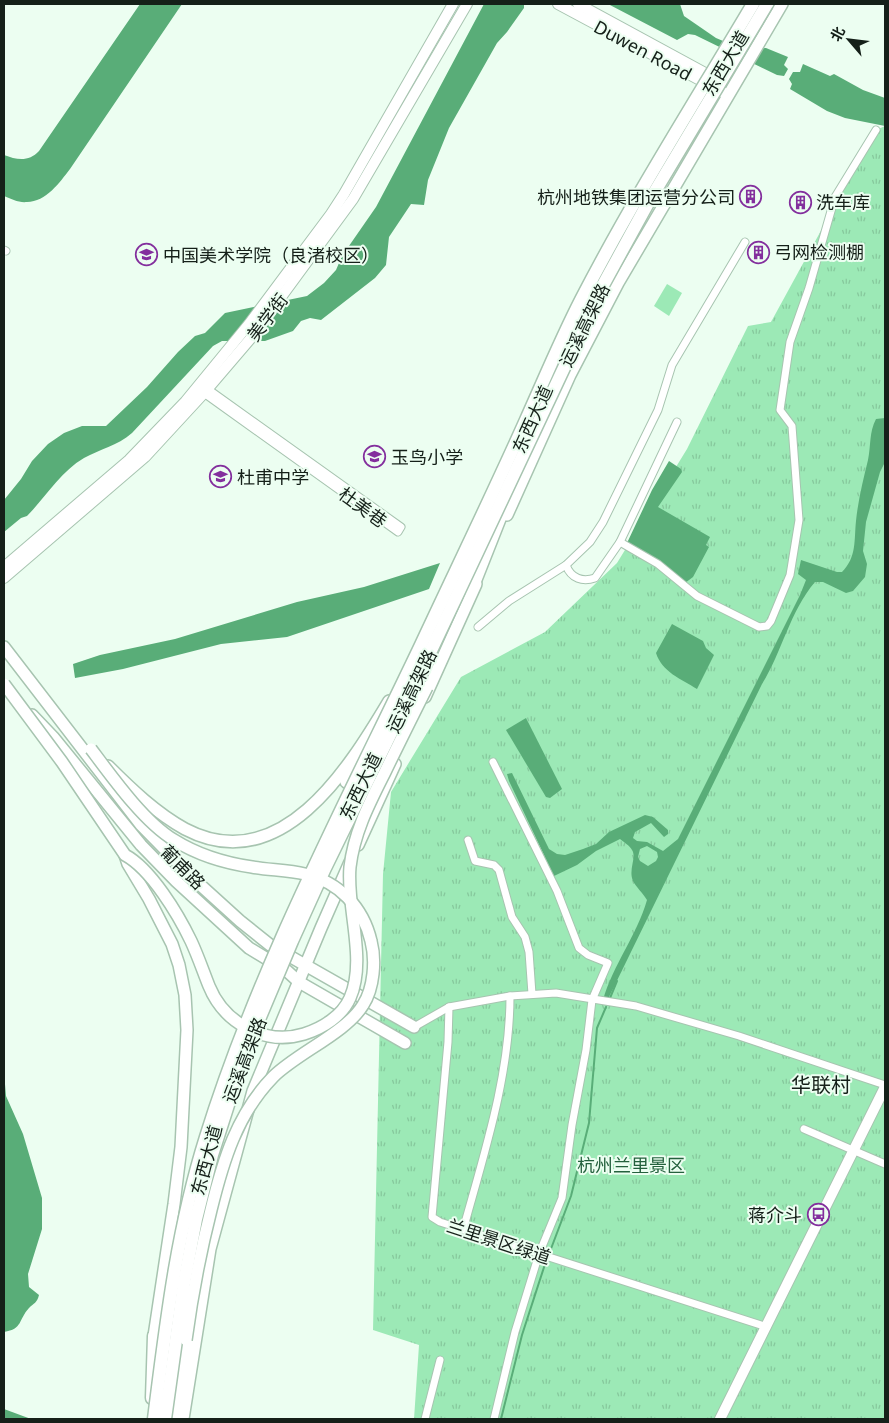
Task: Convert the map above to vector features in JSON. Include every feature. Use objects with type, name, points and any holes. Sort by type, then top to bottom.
[{"type":"highway","name":"运溪高架路","points":[[165,1419],[176,1330],[196,1219],[212,1155],[244,1054],[292,940],[533,420],[580,301],[642,191],[753,4]]},
{"type":"highway","name":"运溪高架路","points":[[152,1419],[179,1246],[205,1140],[242,1030],[318,860],[533,420],[569,354],[606,279],[653,195],[767,4]]},
{"type":"highway","points":[[447,582],[533,420]]},
{"type":"highway","points":[[471,591],[533,420]]},
{"type":"highway","points":[[152,1419],[154,1336]]},
{"type":"highway","points":[[172,1419],[186,1340]]},
{"type":"main road","name":"东西大道","points":[[160,1419],[175,1306],[190,1222],[213,1132],[237,1058],[276,965],[456,586],[554,371],[594,289],[638,209],[760,4]]},
{"type":"main road","points":[[182,1419],[212,1240],[253,1091],[325,919],[570,375],[618,283],[782,4]]},
{"type":"main road","points":[[346,782],[391,697],[447,582]]},
{"type":"main road","points":[[125,855],[143,869],[166,898],[190,939],[218,1004],[234,1021],[248,1030],[265,1036],[294,1037],[316,1029],[337,1017],[351,997],[356,975],[350,879],[356,836],[371,800],[471,591]]},
{"type":"main road","points":[[4,646],[91,749],[117,783],[152,823],[173,840],[207,857],[253,867],[304,873],[315,877],[335,887],[354,903],[368,929],[374,959],[368,994],[363,1007],[343,1026],[290,1063],[270,1080],[254,1099],[231,1140],[216,1188],[200,1253],[186,1340]]},
{"type":"main road","name":"葡甫路","points":[[4,646],[141,825],[197,882],[270,945],[414,1028]]},
{"type":"main road","points":[[4,684],[62,762],[125,855],[128,864],[154,908],[172,944],[186,995],[187,1030],[181,1148],[154,1336]]},
{"type":"main road","name":"葡甫路","points":[[4,684],[53,737],[140,845],[188,893],[249,948],[287,971],[299,982],[405,1043]]},
{"type":"main road","points":[[91,749],[139,796],[184,828],[216,840],[242,841],[267,836],[283,828],[299,817],[315,802],[351,761],[391,697]]},
{"type":"street","name":"美学街","points":[[4,578],[145,456],[202,388],[331,214],[453,4]]},
{"type":"street","name":"美学街","points":[[4,567],[129,460],[251,338],[353,199],[466,4]]},
{"type":"street","name":"Duwen Road","points":[[558,4],[730,92]]},
{"type":"street","name":"Duwen Road","points":[[578,4],[713,83]]},
{"type":"street","points":[[620,542],[658,564],[697,596],[759,627],[767,626],[771,621],[790,575],[799,520],[792,426],[780,410],[790,342],[809,288],[835,197],[876,130]]},
{"type":"street","points":[[478,627],[509,601],[566,565],[590,542],[603,522],[658,410],[672,365],[745,242]]},
{"type":"street","name":"杜美巷","points":[[202,388],[401,527],[398,532],[202,388]]},
{"type":"street","points":[[566,565],[576,578],[584,581],[595,578],[620,542],[677,422]]},
{"type":"street","points":[[493,762],[557,891],[579,948],[588,955],[608,963],[592,1000],[586,1050],[572,1125],[562,1198],[545,1256],[515,1332],[494,1419]]},
{"type":"street","points":[[468,840],[475,861],[494,865],[500,870],[512,917],[525,937],[529,952],[532,994]]},
{"type":"street","points":[[414,1028],[449,1007],[510,996],[556,993],[636,1006],[712,1028],[885,1086],[767,1328],[720,1419]]},
{"type":"street","points":[[463,1230],[498,1093],[508,1043],[510,996]]},
{"type":"street","name":"兰里景区绿道","points":[[449,1007],[448,1042],[432,1218],[463,1230],[767,1328]]},
{"type":"street","points":[[804,1129],[885,1164]]},
{"type":"street","points":[[425,1419],[440,1360]]},
{"type":"green space","name":"杭州兰里景区","points":[[885,126],[885,1419],[414,1419],[419,1345],[373,1330],[383,874],[391,792],[461,677],[545,632],[617,563],[687,449],[748,326],[771,322],[876,130]]},
{"type":"green space","points":[[667,284],[682,293],[669,316],[654,306]]},
{"type":"shaded area","points":[[140,4],[182,4],[70,169],[57,185],[46,195],[34,201],[21,202],[4,196],[4,155],[23,159],[35,155],[39,151]]},
{"type":"shaded area","points":[[484,4],[524,4],[524,8],[497,43],[449,128],[428,180],[424,205],[411,204],[389,237],[386,265],[375,278],[321,320],[310,318],[301,321],[293,331],[265,341],[222,341],[213,346],[132,433],[75,464],[60,477],[27,516],[21,518],[4,532],[4,500],[21,479],[32,461],[48,444],[64,433],[82,426],[106,426],[147,387],[178,352],[195,336],[205,333],[225,313],[307,296],[324,283],[336,270],[342,256],[376,207]]},
{"type":"shaded area","points":[[608,4],[680,4],[684,16],[716,38],[742,49],[766,48],[788,57],[784,65],[788,69],[784,76],[777,75],[695,35],[688,34],[677,40]]},
{"type":"shaded area","points":[[803,64],[830,76],[834,74],[863,90],[885,98],[885,126],[845,118],[827,111],[790,89],[792,84],[789,79],[793,72],[800,72]]},
{"type":"shaded area","points":[[885,418],[885,462],[880,472],[866,522],[863,551],[867,564],[865,577],[853,591],[846,593],[823,582],[815,582],[806,593],[608,999],[603,1000],[607,987],[643,913],[647,900],[634,883],[632,877],[633,853],[630,847],[620,839],[596,851],[577,865],[554,876],[507,774],[512,773],[549,849],[557,854],[565,855],[596,844],[609,832],[645,815],[653,817],[668,830],[668,834],[664,837],[651,823],[635,832],[633,838],[637,841],[647,842],[663,851],[678,839],[800,595],[806,580],[798,574],[801,560],[842,572],[850,560],[854,548],[859,498],[868,460],[872,429],[876,419]],"holes":[[[647,846],[657,852],[658,857],[656,861],[648,866],[640,861],[638,857],[640,849]]]},
{"type":"shaded area","points":[[669,461],[681,469],[682,472],[658,507],[710,537],[706,545],[709,547],[693,577],[685,583],[627,543],[652,490]]},
{"type":"shaded area","points":[[440,563],[429,589],[287,637],[221,644],[123,669],[75,678],[73,664],[100,655],[175,639],[297,602],[364,587]]},
{"type":"shaded area","points":[[672,624],[703,641],[706,648],[714,655],[697,689],[667,670],[656,653]]},
{"type":"shaded area","points":[[526,718],[562,789],[550,798],[546,797],[506,730]]},
{"type":"shaded area","points":[[4,1072],[6,1096],[23,1134],[42,1198],[42,1229],[28,1274],[29,1287],[39,1295],[38,1298],[14,1329],[4,1332]]},
{"type":"shaded area","points":[[4,1409],[31,1419],[4,1419]]},
{"type":"waterway","points":[[610,998],[617,981]]},
{"type":"waterway","points":[[549,1254],[571,1196],[589,1123],[597,1028],[606,1007]]},
{"type":"waterway","points":[[501,1419],[522,1335],[547,1258]]},
{"type":"place","name":"杭州地铁集团运营分公司","points":[[751,197]]},
{"type":"place","name":"洗车库","points":[[800,202]]},
{"type":"place","name":"弓网检测棚","points":[[758,252]]},
{"type":"place","name":"中国美术学院（良渚校区）","points":[[147,255]]},
{"type":"place","name":"玉鸟小学","points":[[375,457]]},
{"type":"place","name":"杜甫中学","points":[[221,477]]},
{"type":"place","name":"蒋介斗","points":[[818,1215]]},
{"type":"district","name":"华联村","points":[[821,1084]]}]
